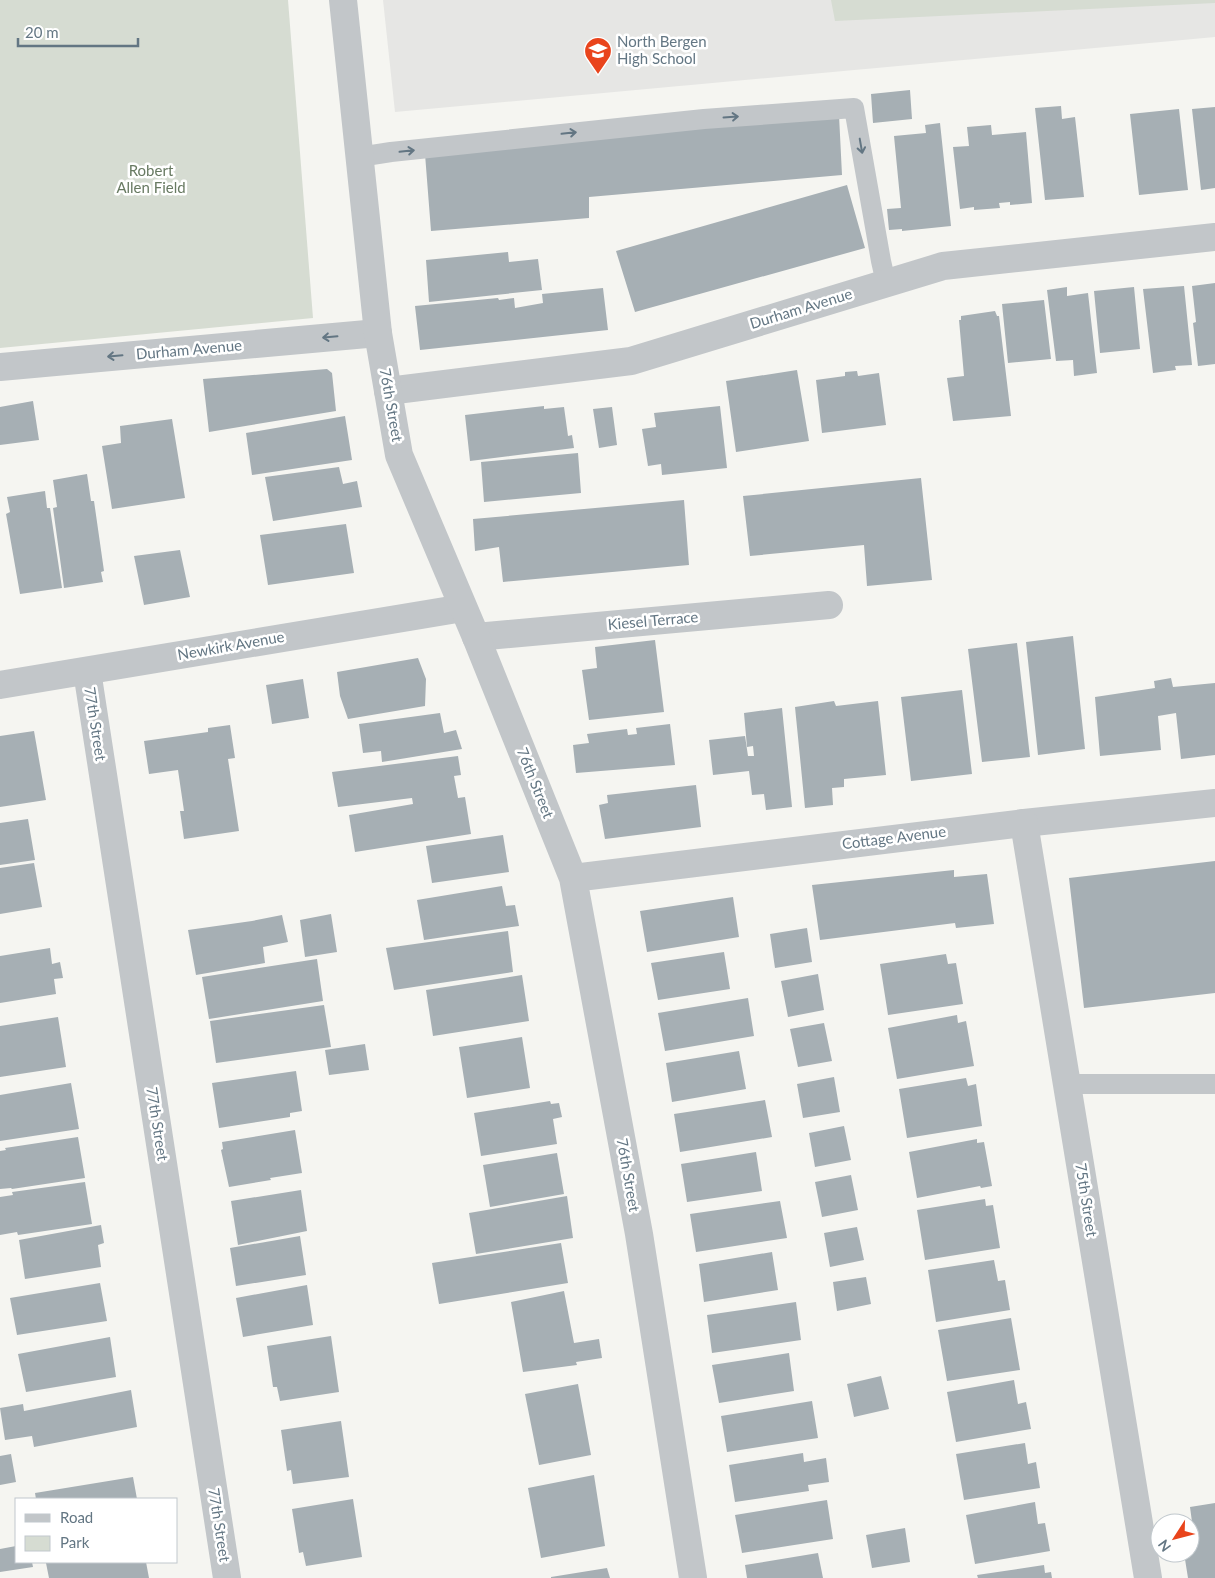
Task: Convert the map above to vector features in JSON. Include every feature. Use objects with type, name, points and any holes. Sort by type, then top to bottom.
[{"type":"street","name":"76th Street","points":[[343,0],[378,333],[399,455],[462,608],[476,637],[573,878],[639,1234],[693,1578]]},
{"type":"street","name":"Durham Avenue","points":[[388,391],[631,361],[943,266],[1215,237]]},
{"type":"street","name":"Durham Avenue","points":[[0,367],[378,333]]},
{"type":"street","name":"Kiesel Terrace","points":[[476,637],[829,605]]},
{"type":"street","name":"Newkirk Avenue","points":[[0,685],[462,608]]},
{"type":"street","name":"77th Street","points":[[87,671],[227,1578]]},
{"type":"street","name":"Cottage Avenue","points":[[573,878],[1024,823],[1215,803]]},
{"type":"street","name":"75th Street","points":[[1024,823],[1148,1578]]},
{"type":"lane","points":[[359,157],[686,121],[854,108],[880,261],[886,283]]},
{"type":"lane","points":[[1067,1084],[1215,1084]]},
{"type":"shaded area","name":"North Bergen High School","points":[[383,0],[1215,0],[1215,37],[395,112]]},
{"type":"green space","name":"Robert Allen Field","points":[[0,0],[288,0],[313,318],[0,348]]},
{"type":"green space","points":[[831,0],[1215,0],[1215,3],[835,21]]},
{"type":"building","points":[[910,90],[912,119],[873,123],[871,94]]},
{"type":"building","points":[[1061,106],[1062,119],[1075,117],[1084,197],[1045,200],[1035,108]]},
{"type":"building","points":[[1215,107],[1215,188],[1201,190],[1192,109]]},
{"type":"building","points":[[1179,109],[1188,190],[1139,195],[1130,114]]},
{"type":"building","points":[[839,115],[842,175],[589,197],[589,218],[431,231],[425,154]]},
{"type":"building","points":[[940,123],[951,226],[902,231],[902,229],[889,230],[887,209],[901,208],[894,136],[926,133],[925,125]]},
{"type":"building","points":[[991,125],[992,135],[1026,132],[1032,203],[1010,205],[1010,202],[999,203],[1000,208],[974,210],[974,207],[960,209],[953,147],[969,146],[967,127]]},
{"type":"building","points":[[847,185],[865,248],[635,312],[616,251]]},
{"type":"building","points":[[508,252],[509,262],[538,259],[542,290],[429,302],[426,260]]},
{"type":"building","points":[[1215,283],[1215,364],[1198,366],[1193,323],[1196,322],[1192,286]]},
{"type":"building","points":[[1184,286],[1192,365],[1175,366],[1176,370],[1153,373],[1143,289]]},
{"type":"building","points":[[1067,287],[1067,296],[1088,293],[1097,373],[1074,376],[1073,360],[1056,361],[1047,290]]},
{"type":"building","points":[[1134,287],[1140,349],[1100,353],[1094,291]]},
{"type":"building","points":[[603,288],[608,330],[420,350],[415,306],[514,298],[515,308],[543,303],[542,294]]},
{"type":"building","points":[[1044,300],[1051,359],[1008,363],[1002,304]]},
{"type":"building","points":[[995,311],[997,316],[999,316],[1011,416],[953,421],[947,378],[964,376],[959,320],[961,320],[961,316]]},
{"type":"building","points":[[327,369],[332,373],[336,411],[209,432],[203,379]]},
{"type":"building","points":[[797,370],[809,441],[736,452],[726,381]]},
{"type":"building","points":[[857,371],[858,376],[879,373],[886,425],[822,433],[816,380],[845,376],[845,372]]},
{"type":"building","points":[[33,401],[39,440],[0,445],[0,407]]},
{"type":"building","points":[[544,406],[544,409],[564,407],[568,436],[572,435],[574,448],[470,461],[465,415]]},
{"type":"building","points":[[720,406],[727,468],[662,475],[661,464],[648,466],[642,429],[656,427],[654,413]]},
{"type":"building","points":[[612,407],[617,445],[599,448],[593,409]]},
{"type":"building","points":[[345,416],[352,460],[252,475],[246,433]]},
{"type":"building","points":[[172,419],[185,498],[112,509],[102,446],[121,443],[120,426]]},
{"type":"building","points":[[578,453],[581,493],[484,502],[481,462]]},
{"type":"building","points":[[339,467],[343,484],[357,481],[362,507],[273,521],[265,477]]},
{"type":"building","points":[[87,474],[91,501],[94,501],[104,571],[101,572],[103,582],[64,588],[53,508],[57,507],[53,480]]},
{"type":"building","points":[[921,478],[932,580],[867,586],[864,545],[750,556],[743,496]]},
{"type":"building","points":[[45,491],[47,508],[50,508],[62,588],[20,594],[6,514],[10,512],[7,497]]},
{"type":"building","points":[[684,500],[689,565],[503,582],[499,547],[475,551],[473,519]]},
{"type":"building","points":[[346,524],[354,573],[268,585],[260,535]]},
{"type":"building","points":[[180,550],[190,597],[144,605],[134,556]]},
{"type":"building","points":[[1073,636],[1085,749],[1038,755],[1026,642]]},
{"type":"building","points":[[655,640],[664,712],[589,720],[582,670],[597,668],[595,647]]},
{"type":"building","points":[[1017,643],[1030,757],[982,762],[968,649]]},
{"type":"building","points":[[418,658],[426,679],[425,706],[348,719],[340,696],[337,672]]},
{"type":"building","points":[[1171,678],[1173,687],[1215,683],[1215,755],[1181,759],[1176,713],[1158,716],[1161,750],[1100,756],[1095,697],[1155,688],[1154,681]]},
{"type":"building","points":[[303,679],[309,718],[272,724],[266,685]]},
{"type":"building","points":[[962,690],[972,774],[911,781],[901,697]]},
{"type":"building","points":[[834,701],[836,706],[878,701],[886,775],[844,779],[844,787],[832,788],[833,805],[805,808],[795,707]]},
{"type":"building","points":[[782,708],[792,807],[766,810],[764,794],[752,795],[749,771],[713,775],[709,740],[745,736],[748,756],[754,756],[753,746],[747,747],[744,713]]},
{"type":"building","points":[[440,713],[444,733],[456,730],[462,749],[382,762],[381,751],[363,753],[359,724]]},
{"type":"building","points":[[670,724],[675,765],[576,773],[573,745],[589,743],[587,734],[627,729],[628,735],[637,734],[636,728]]},
{"type":"building","points":[[230,725],[235,758],[228,759],[239,831],[184,839],[180,811],[184,811],[178,770],[149,774],[144,741],[208,732],[208,728]]},
{"type":"building","points":[[34,731],[46,800],[0,807],[0,736]]},
{"type":"building","points":[[458,756],[461,775],[454,776],[458,798],[465,797],[471,834],[355,852],[349,815],[413,804],[412,798],[338,807],[332,772]]},
{"type":"building","points":[[696,785],[701,827],[605,839],[599,805],[608,803],[607,795]]},
{"type":"building","points":[[28,819],[35,860],[0,865],[0,823]]},
{"type":"building","points":[[503,835],[509,872],[432,883],[426,846]]},
{"type":"building","points":[[1215,861],[1215,993],[1084,1008],[1069,878]]},
{"type":"building","points":[[34,863],[42,907],[0,914],[0,868]]},
{"type":"building","points":[[954,870],[954,877],[987,874],[994,924],[956,928],[955,923],[820,940],[812,885]]},
{"type":"building","points":[[502,886],[506,906],[515,905],[519,926],[424,940],[417,900]]},
{"type":"building","points":[[733,897],[739,937],[647,952],[640,911]]},
{"type":"building","points":[[331,914],[337,952],[305,957],[300,920]]},
{"type":"building","points":[[282,915],[288,942],[263,947],[265,963],[196,975],[188,930]]},
{"type":"building","points":[[807,928],[812,962],[775,968],[770,934]]},
{"type":"building","points":[[508,931],[513,972],[394,990],[386,948]]},
{"type":"building","points":[[50,948],[52,964],[60,962],[63,978],[54,979],[56,994],[0,1003],[0,956]]},
{"type":"building","points":[[724,952],[730,989],[658,1000],[651,963]]},
{"type":"building","points":[[946,954],[948,964],[956,963],[963,1004],[888,1015],[880,964]]},
{"type":"building","points":[[317,959],[323,1001],[209,1019],[202,977]]},
{"type":"building","points":[[818,974],[824,1010],[788,1017],[781,981]]},
{"type":"building","points":[[522,975],[529,1021],[433,1036],[426,990]]},
{"type":"building","points":[[748,998],[754,1036],[665,1051],[658,1013]]},
{"type":"building","points":[[324,1005],[331,1047],[216,1063],[210,1021]]},
{"type":"building","points":[[957,1015],[958,1023],[966,1021],[974,1066],[897,1079],[888,1028]]},
{"type":"building","points":[[58,1017],[66,1067],[0,1077],[0,1026]]},
{"type":"building","points":[[824,1023],[832,1061],[798,1067],[790,1029]]},
{"type":"building","points":[[522,1037],[530,1088],[467,1098],[459,1047]]},
{"type":"building","points":[[365,1044],[369,1070],[329,1075],[325,1050]]},
{"type":"building","points":[[739,1051],[746,1089],[672,1102],[666,1063]]},
{"type":"building","points":[[296,1071],[302,1111],[290,1113],[290,1117],[219,1128],[212,1083]]},
{"type":"building","points":[[834,1077],[840,1112],[803,1118],[797,1084]]},
{"type":"building","points":[[966,1078],[968,1086],[976,1084],[982,1126],[907,1138],[899,1089]]},
{"type":"building","points":[[71,1083],[79,1129],[0,1141],[0,1095]]},
{"type":"building","points":[[765,1100],[772,1137],[680,1152],[674,1114]]},
{"type":"building","points":[[550,1101],[551,1104],[559,1103],[562,1117],[553,1119],[557,1144],[481,1156],[474,1113]]},
{"type":"building","points":[[844,1126],[851,1160],[815,1167],[809,1133]]},
{"type":"building","points":[[295,1130],[302,1173],[229,1187],[221,1150],[223,1149],[222,1142]]},
{"type":"building","points":[[78,1137],[85,1178],[12,1189],[0,1189],[0,1151],[6,1150],[5,1148]]},
{"type":"building","points":[[977,1139],[977,1143],[984,1142],[992,1186],[981,1188],[980,1186],[917,1198],[909,1152]]},
{"type":"building","points":[[756,1152],[762,1191],[687,1202],[681,1164]]},
{"type":"building","points":[[557,1153],[564,1194],[490,1207],[483,1165]]},
{"type":"building","points":[[851,1175],[858,1210],[822,1217],[815,1182]]},
{"type":"building","points":[[85,1182],[92,1224],[18,1235],[17,1232],[0,1235],[0,1197],[13,1195],[12,1192]]},
{"type":"building","points":[[301,1190],[307,1231],[238,1245],[231,1201]]},
{"type":"building","points":[[567,1196],[573,1238],[476,1254],[469,1213]]},
{"type":"building","points":[[985,1199],[986,1206],[993,1205],[1000,1248],[925,1260],[917,1210]]},
{"type":"building","points":[[780,1201],[787,1238],[696,1252],[690,1214]]},
{"type":"building","points":[[101,1225],[104,1243],[98,1245],[101,1267],[25,1279],[19,1240]]},
{"type":"building","points":[[857,1227],[864,1260],[830,1267],[824,1233]]},
{"type":"building","points":[[300,1236],[306,1275],[236,1286],[230,1248]]},
{"type":"building","points":[[561,1243],[568,1283],[439,1304],[432,1263]]},
{"type":"building","points":[[772,1252],[778,1290],[704,1302],[699,1264]]},
{"type":"building","points":[[994,1260],[998,1281],[1005,1280],[1010,1310],[936,1322],[928,1270]]},
{"type":"building","points":[[866,1277],[871,1304],[837,1311],[833,1282]]},
{"type":"building","points":[[100,1283],[107,1321],[17,1335],[10,1298]]},
{"type":"building","points":[[307,1285],[313,1325],[243,1337],[236,1298]]},
{"type":"building","points":[[564,1291],[574,1343],[599,1339],[602,1358],[576,1362],[577,1365],[523,1372],[511,1302]]},
{"type":"building","points":[[796,1302],[801,1340],[712,1353],[707,1315]]},
{"type":"building","points":[[1011,1318],[1020,1370],[947,1381],[938,1330]]},
{"type":"building","points":[[331,1336],[339,1392],[280,1401],[277,1387],[273,1387],[267,1346]]},
{"type":"building","points":[[110,1337],[116,1377],[26,1392],[18,1354]]},
{"type":"building","points":[[789,1353],[794,1391],[719,1403],[712,1365]]},
{"type":"building","points":[[881,1376],[889,1409],[854,1417],[847,1384]]},
{"type":"building","points":[[1014,1380],[1018,1404],[1026,1402],[1031,1429],[956,1442],[947,1392]]},
{"type":"building","points":[[578,1384],[591,1455],[539,1465],[525,1394]]},
{"type":"building","points":[[131,1390],[137,1427],[34,1447],[32,1436],[5,1440],[0,1408],[23,1404],[24,1411]]},
{"type":"building","points":[[812,1401],[818,1438],[727,1452],[721,1416]]},
{"type":"building","points":[[341,1421],[349,1477],[293,1484],[291,1470],[287,1471],[281,1430]]},
{"type":"building","points":[[1025,1443],[1028,1464],[1036,1462],[1040,1488],[964,1500],[956,1454]]},
{"type":"building","points":[[803,1453],[804,1462],[826,1458],[829,1482],[808,1485],[809,1491],[735,1502],[729,1465]]},
{"type":"building","points":[[11,1454],[16,1482],[0,1485],[0,1456]]},
{"type":"building","points":[[594,1475],[605,1546],[541,1558],[528,1488]]},
{"type":"building","points":[[133,1477],[137,1498],[36,1498],[35,1493]]},
{"type":"building","points":[[353,1499],[362,1557],[306,1566],[303,1552],[299,1553],[292,1509]]},
{"type":"building","points":[[827,1500],[833,1539],[742,1553],[735,1515]]},
{"type":"building","points":[[1035,1502],[1038,1524],[1045,1523],[1050,1551],[975,1564],[966,1515]]},
{"type":"building","points":[[1215,1503],[1215,1578],[1188,1578],[1186,1563],[1200,1563],[1200,1513],[1191,1513],[1190,1507]]},
{"type":"building","points":[[905,1528],[910,1562],[872,1568],[866,1535]]},
{"type":"building","points":[[15,1546],[15,1563],[32,1563],[33,1567],[0,1572],[0,1549]]},
{"type":"building","points":[[818,1553],[823,1578],[747,1578],[745,1565]]},
{"type":"building","points":[[46,1563],[146,1563],[149,1578],[49,1578]]},
{"type":"building","points":[[1044,1565],[1045,1573],[1051,1572],[1052,1578],[978,1578],[977,1575]]},
{"type":"building","points":[[607,1568],[610,1578],[551,1578],[551,1577]]},
{"type":"place","name":"North Bergen High School","points":[[598,75]]}]
